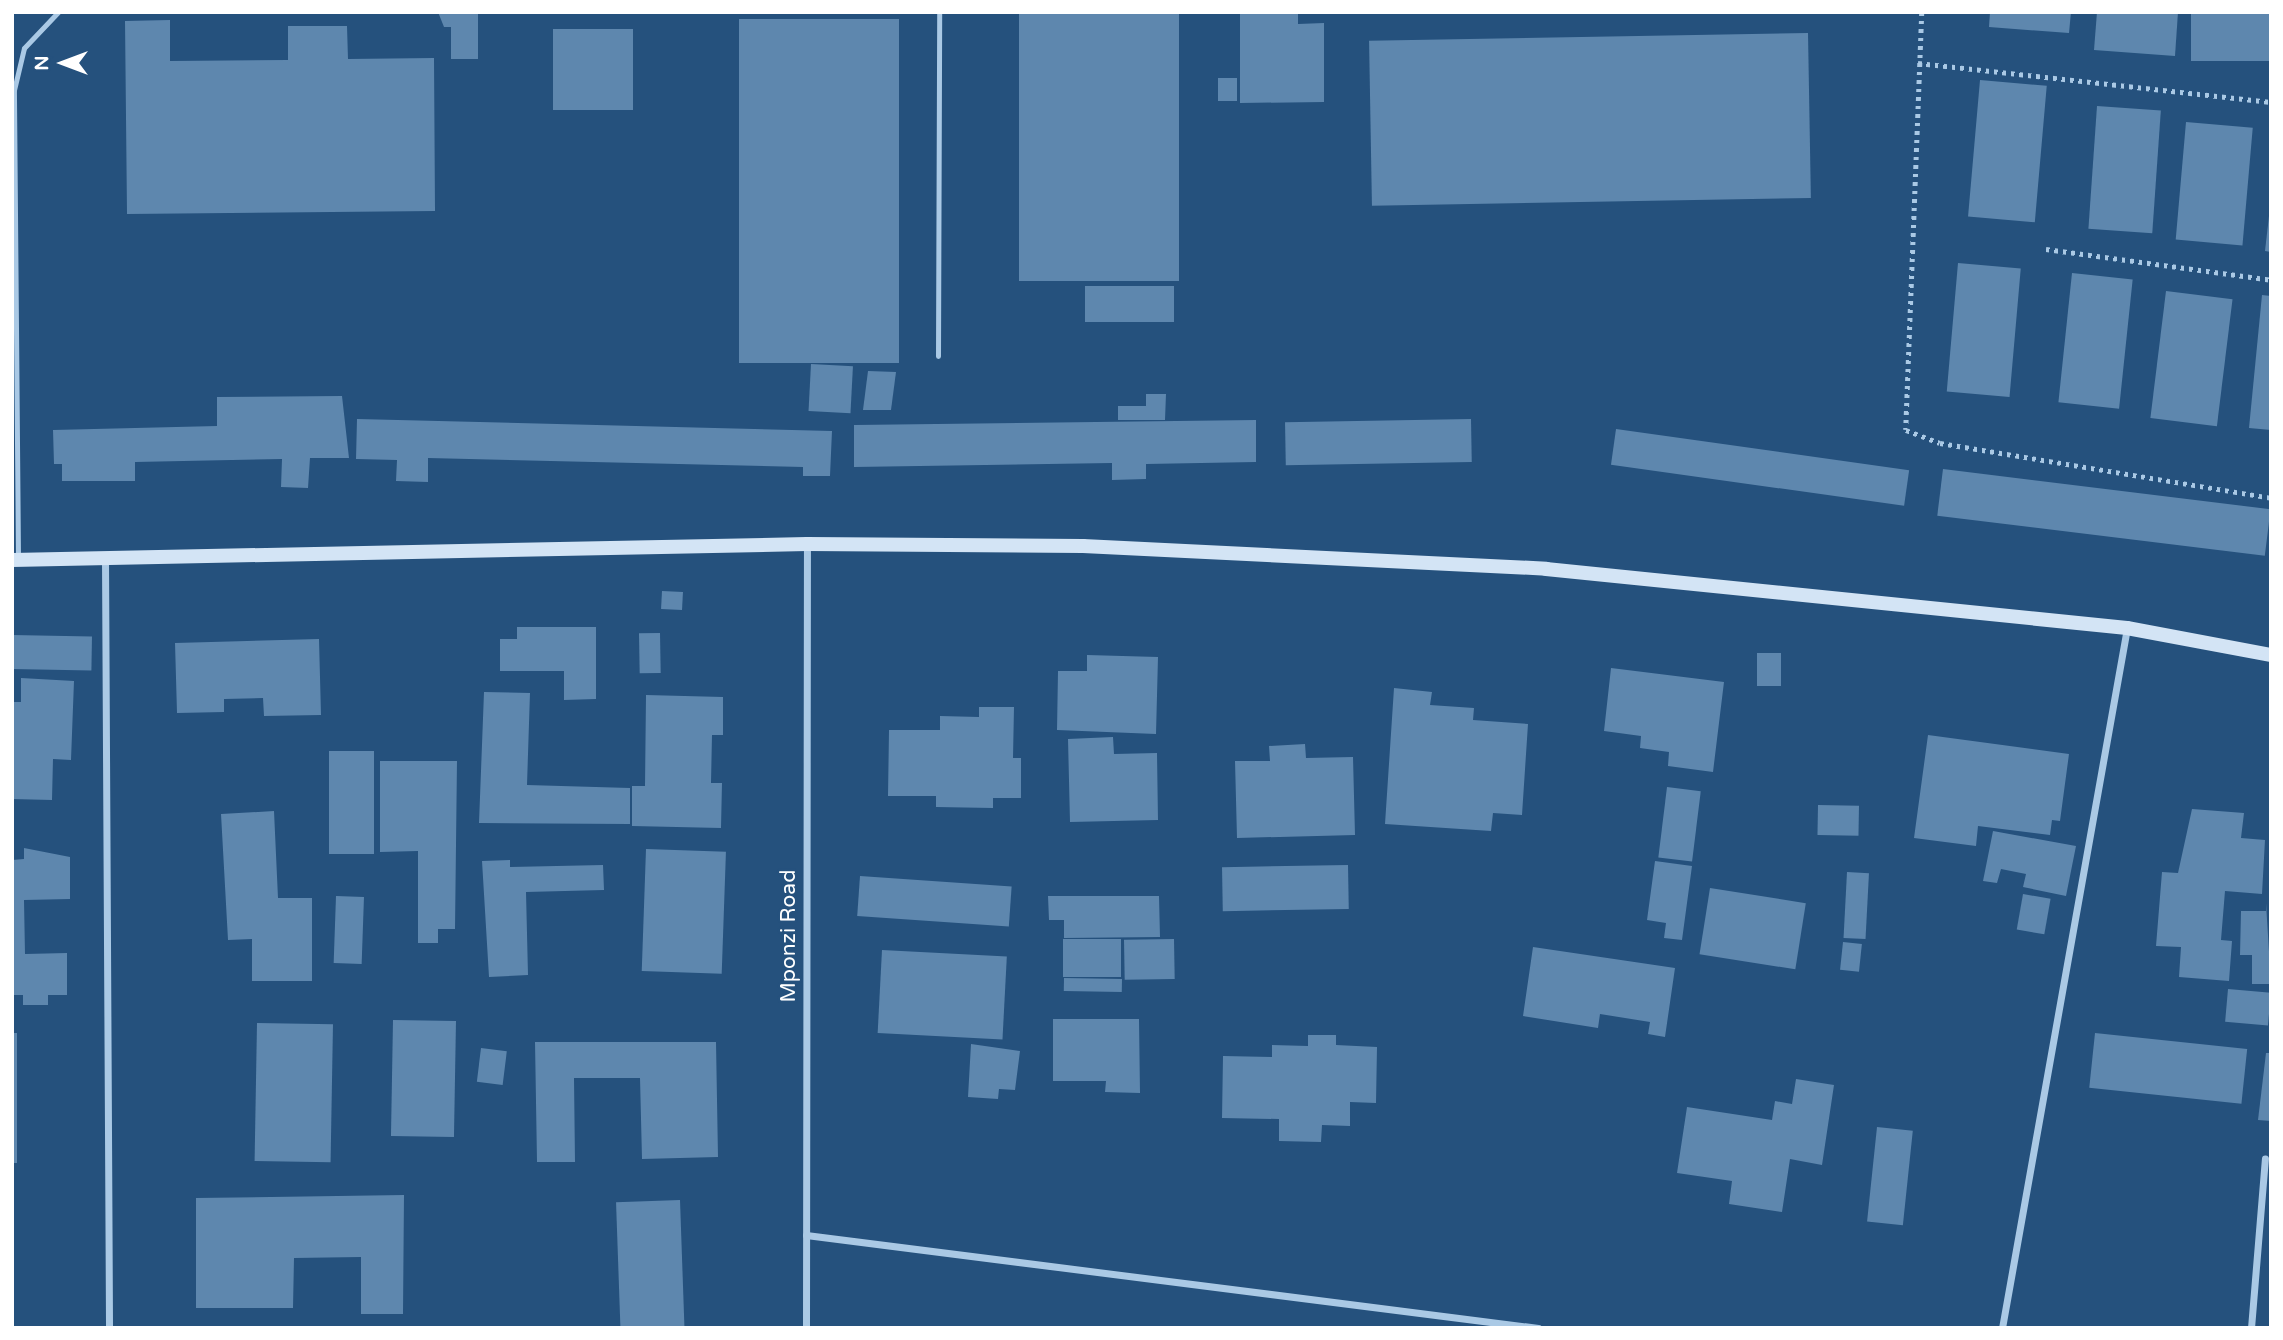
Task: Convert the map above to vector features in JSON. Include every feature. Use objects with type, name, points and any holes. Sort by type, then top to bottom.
[{"type":"street","points":[[15,560],[807,544],[1083,546],[1546,569],[2127,628],[2271,655]]},
{"type":"street","name":"Mponzi Road","points":[[806,1328],[807,544]]},
{"type":"street","points":[[105,559],[109,1328]]},
{"type":"street","points":[[2001,1328],[2127,628]]},
{"type":"street","points":[[2251,1328],[2265,1158]]},
{"type":"street","points":[[806,1235],[1538,1328]]},
{"type":"lane","points":[[15,560],[13,90],[24,48],[58,12]]},
{"type":"lane","points":[[938,356],[939,12]]},
{"type":"path","points":[[1922,12],[1906,430],[1940,443],[2271,498]]},
{"type":"path","points":[[1919,63],[2271,102]]},
{"type":"path","points":[[2046,249],[2271,280]]},
{"type":"building","points":[[438,12],[478,12],[478,59],[451,59],[451,27],[444,27]]},
{"type":"building","points":[[1019,12],[1179,12],[1179,281],[1019,281]]},
{"type":"building","points":[[1240,12],[1298,12],[1298,24],[1324,23],[1324,102],[1240,103]]},
{"type":"building","points":[[1990,12],[2071,12],[2069,33],[1989,27]]},
{"type":"building","points":[[2097,12],[2178,12],[2175,56],[2094,50]]},
{"type":"building","points":[[2191,12],[2271,12],[2271,61],[2191,61]]},
{"type":"building","points":[[739,19],[899,19],[899,363],[739,363]]},
{"type":"building","points":[[170,20],[170,61],[288,60],[288,26],[347,26],[348,59],[434,58],[435,211],[127,214],[125,21]]},
{"type":"building","points":[[553,29],[633,29],[633,110],[553,110]]},
{"type":"building","points":[[1808,33],[1811,198],[1372,206],[1369,41]]},
{"type":"building","points":[[1218,78],[1237,78],[1237,101],[1218,101]]},
{"type":"building","points":[[1980,80],[2047,86],[2035,222],[1968,216]]},
{"type":"building","points":[[2097,106],[2161,110],[2152,233],[2088,229]]},
{"type":"building","points":[[2186,122],[2253,128],[2242,245],[2176,240]]},
{"type":"building","points":[[2271,216],[2271,252],[2265,251]]},
{"type":"building","points":[[1958,263],[2021,268],[2010,397],[1947,392]]},
{"type":"building","points":[[2072,273],[2133,279],[2119,409],[2058,402]]},
{"type":"building","points":[[1085,286],[1174,286],[1174,322],[1085,322]]},
{"type":"building","points":[[2166,291],[2233,299],[2217,426],[2150,418]]},
{"type":"building","points":[[2262,295],[2271,296],[2271,430],[2249,428]]},
{"type":"building","points":[[811,364],[853,366],[850,413],[809,411]]},
{"type":"building","points":[[868,371],[896,372],[891,410],[863,410]]},
{"type":"building","points":[[1146,394],[1166,394],[1165,420],[1118,420],[1118,406],[1146,406]]},
{"type":"building","points":[[342,396],[349,458],[310,458],[308,488],[281,487],[282,459],[135,462],[135,481],[62,481],[62,464],[54,464],[53,430],[217,426],[217,397]]},
{"type":"building","points":[[357,419],[832,431],[830,476],[803,476],[803,467],[428,458],[428,482],[396,481],[397,460],[356,459]]},
{"type":"building","points":[[1471,419],[1472,462],[1286,465],[1285,422]]},
{"type":"building","points":[[1256,420],[1256,462],[1146,464],[1146,479],[1112,480],[1112,463],[854,467],[854,425]]},
{"type":"building","points":[[1616,429],[1909,470],[1904,506],[1611,465]]},
{"type":"building","points":[[1943,469],[2271,509],[2265,556],[1937,516]]},
{"type":"building","points":[[662,591],[683,592],[682,610],[661,609]]},
{"type":"building","points":[[517,627],[596,627],[596,699],[564,700],[564,671],[500,671],[500,639],[517,639]]},
{"type":"building","points":[[639,633],[660,633],[661,673],[640,673]]},
{"type":"building","points":[[12,635],[92,636],[91,670],[12,669]]},
{"type":"building","points":[[319,639],[321,715],[264,716],[263,698],[224,699],[224,712],[177,713],[175,643]]},
{"type":"building","points":[[1757,653],[1781,653],[1781,686],[1757,686]]},
{"type":"building","points":[[1087,655],[1158,657],[1156,734],[1057,730],[1058,671],[1087,671]]},
{"type":"building","points":[[1611,668],[1724,682],[1713,772],[1668,766],[1669,752],[1640,748],[1641,736],[1604,731]]},
{"type":"building","points":[[21,678],[74,681],[71,760],[53,759],[52,800],[12,799],[12,702],[21,702]]},
{"type":"building","points":[[1394,688],[1432,692],[1430,705],[1474,708],[1473,720],[1528,724],[1522,815],[1493,813],[1491,831],[1385,824]]},
{"type":"building","points":[[484,692],[530,693],[527,785],[630,788],[630,824],[479,823]]},
{"type":"building","points":[[646,695],[723,697],[723,735],[712,735],[711,783],[722,783],[721,828],[632,826],[632,786],[645,786]]},
{"type":"building","points":[[979,707],[1014,707],[1013,758],[1021,758],[1021,798],[993,798],[993,808],[936,807],[936,796],[888,796],[889,730],[940,730],[940,716],[979,717]]},
{"type":"building","points":[[1928,735],[2069,754],[2060,821],[2052,820],[2050,835],[1978,826],[1976,846],[1914,838]]},
{"type":"building","points":[[1113,737],[1114,754],[1157,753],[1158,820],[1070,822],[1068,739]]},
{"type":"building","points":[[1305,744],[1306,758],[1353,757],[1355,835],[1237,838],[1235,761],[1270,761],[1269,746]]},
{"type":"building","points":[[329,751],[374,751],[374,854],[329,854]]},
{"type":"building","points":[[380,761],[457,761],[455,929],[438,929],[438,943],[418,943],[418,851],[380,852]]},
{"type":"building","points":[[1667,787],[1701,791],[1692,862],[1658,857]]},
{"type":"building","points":[[1818,805],[1859,806],[1858,836],[1817,835]]},
{"type":"building","points":[[2192,809],[2244,813],[2241,838],[2265,840],[2262,894],[2225,891],[2221,940],[2232,941],[2229,981],[2179,977],[2181,947],[2156,946],[2162,872],[2178,873]]},
{"type":"building","points":[[274,811],[278,898],[312,898],[312,981],[252,981],[252,939],[228,940],[221,814]]},
{"type":"building","points":[[1993,831],[2076,846],[2066,896],[2023,887],[2026,874],[2001,869],[1997,883],[1983,881]]},
{"type":"building","points":[[24,848],[70,857],[70,899],[24,900],[25,954],[67,953],[67,995],[48,995],[48,1005],[23,1005],[23,995],[12,995],[12,860],[24,859]]},
{"type":"building","points":[[646,849],[726,852],[722,974],[642,971]]},
{"type":"building","points":[[510,860],[510,867],[603,865],[604,890],[526,892],[528,975],[489,977],[482,861]]},
{"type":"building","points":[[1655,861],[1692,866],[1682,940],[1664,938],[1666,923],[1647,920]]},
{"type":"building","points":[[1348,865],[1349,909],[1223,911],[1222,867]]},
{"type":"building","points":[[1847,872],[1869,873],[1866,939],[1844,938]]},
{"type":"building","points":[[860,876],[1012,887],[1009,927],[857,916]]},
{"type":"building","points":[[1710,888],[1806,903],[1795,969],[1700,954]]},
{"type":"building","points":[[2023,894],[2051,899],[2044,934],[2017,929]]},
{"type":"building","points":[[336,896],[364,897],[362,964],[334,963]]},
{"type":"building","points":[[1048,896],[1159,896],[1160,937],[1064,938],[1064,920],[1049,920]]},
{"type":"building","points":[[2266,903],[2271,984],[2252,984],[2252,955],[2240,955],[2241,911],[2266,911]]},
{"type":"building","points":[[1063,939],[1121,939],[1121,977],[1063,977]]},
{"type":"building","points":[[1174,939],[1175,979],[1125,980],[1124,940]]},
{"type":"building","points":[[1843,942],[1862,944],[1859,972],[1840,970]]},
{"type":"building","points":[[1533,947],[1675,968],[1665,1037],[1648,1034],[1650,1022],[1600,1014],[1598,1028],[1523,1016]]},
{"type":"building","points":[[882,950],[1007,957],[1002,1039],[878,1033]]},
{"type":"building","points":[[1064,978],[1122,979],[1122,992],[1064,991]]},
{"type":"building","points":[[2228,989],[2271,993],[2268,1026],[2225,1022]]},
{"type":"building","points":[[1053,1019],[1139,1019],[1140,1093],[1105,1092],[1106,1081],[1053,1081]]},
{"type":"building","points":[[393,1020],[456,1021],[454,1137],[391,1136]]},
{"type":"building","points":[[257,1023],[333,1024],[331,1162],[255,1161]]},
{"type":"building","points":[[12,1033],[17,1033],[17,1163],[12,1163]]},
{"type":"building","points":[[2095,1033],[2247,1049],[2241,1104],[2089,1088]]},
{"type":"building","points":[[1308,1035],[1336,1035],[1336,1045],[1377,1047],[1376,1103],[1350,1102],[1350,1126],[1322,1125],[1321,1142],[1279,1141],[1279,1119],[1222,1118],[1223,1056],[1272,1057],[1272,1045],[1308,1046]]},
{"type":"building","points":[[535,1042],[716,1042],[718,1157],[642,1159],[640,1078],[574,1078],[575,1162],[537,1162]]},
{"type":"building","points":[[971,1044],[1020,1051],[1015,1090],[999,1089],[998,1099],[968,1097]]},
{"type":"building","points":[[481,1048],[507,1051],[503,1085],[477,1082]]},
{"type":"building","points":[[2266,1053],[2271,1053],[2271,1121],[2258,1120]]},
{"type":"building","points":[[1796,1079],[1834,1085],[1822,1165],[1790,1159],[1782,1212],[1729,1204],[1732,1181],[1677,1173],[1687,1107],[1772,1120],[1775,1101],[1792,1104]]},
{"type":"building","points":[[1877,1127],[1913,1131],[1903,1225],[1867,1221]]},
{"type":"building","points":[[404,1195],[403,1314],[361,1314],[361,1257],[294,1258],[293,1308],[196,1308],[196,1198]]},
{"type":"building","points":[[680,1200],[684,1326],[620,1328],[616,1202]]}]
